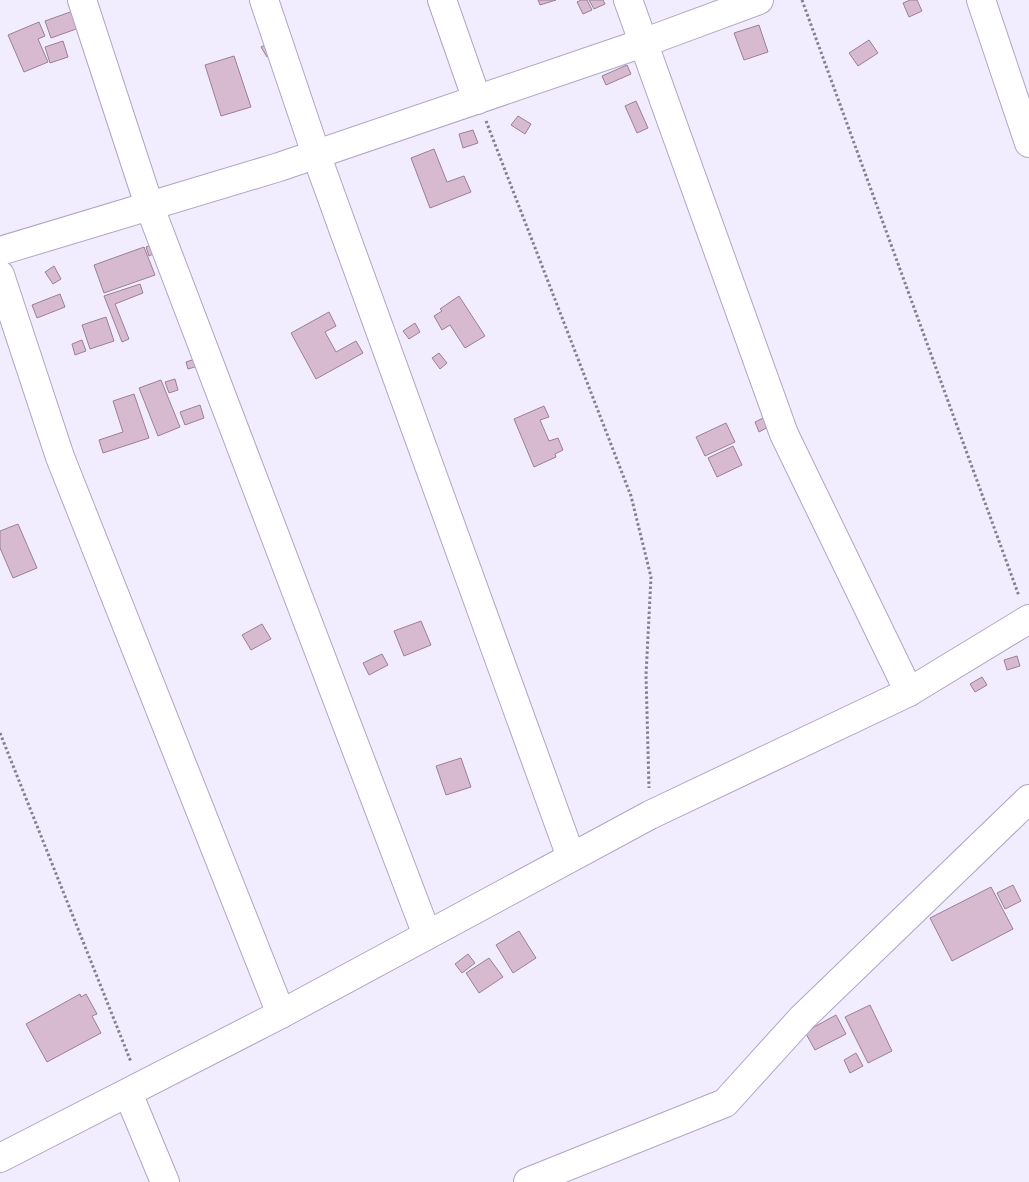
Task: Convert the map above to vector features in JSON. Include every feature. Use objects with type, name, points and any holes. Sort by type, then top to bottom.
[{"type":"street","points":[[82,0],[149,205],[427,936]]},
{"type":"street","points":[[264,0],[316,154],[571,857]]},
{"type":"street","points":[[442,0],[477,100]]},
{"type":"street","points":[[628,0],[784,434],[909,692]]},
{"type":"street","points":[[0,251],[316,154],[643,43],[759,0]]},
{"type":"street","points":[[981,0],[1029,143]]},
{"type":"street","points":[[0,275],[60,457],[282,1014]]},
{"type":"street","points":[[0,1158],[282,1014],[650,815],[909,692],[1028,620]]},
{"type":"street","points":[[528,1182],[725,1103],[802,1018],[1029,799]]},
{"type":"street","points":[[135,1089],[165,1182]]},
{"type":"path","points":[[802,0],[1028,620]]},
{"type":"path","points":[[477,100],[631,496],[651,577],[646,676],[650,815]]},
{"type":"path","points":[[0,733],[135,1089]]},
{"type":"building","points":[[538,0],[556,0],[540,5]]},
{"type":"building","points":[[587,0],[592,10],[583,14],[577,2]]},
{"type":"building","points":[[589,0],[603,0],[605,4],[594,9]]},
{"type":"building","points":[[917,0],[922,11],[909,17],[903,3]]},
{"type":"building","points":[[73,11],[79,28],[51,38],[45,21]]},
{"type":"building","points":[[39,22],[45,36],[38,39],[48,62],[24,72],[8,35]]},
{"type":"building","points":[[759,25],[768,52],[744,60],[734,33]]},
{"type":"building","points":[[869,40],[878,53],[858,66],[849,53]]},
{"type":"building","points":[[63,41],[68,57],[50,63],[45,47]]},
{"type":"building","points":[[269,43],[275,53],[267,57],[261,47]]},
{"type":"building","points":[[234,56],[251,107],[221,116],[205,65]]},
{"type":"building","points":[[627,65],[631,74],[606,85],[602,76]]},
{"type":"building","points":[[636,101],[648,128],[637,133],[625,106]]},
{"type":"building","points":[[518,116],[531,124],[525,134],[511,125]]},
{"type":"building","points":[[473,130],[478,143],[463,148],[459,134]]},
{"type":"building","points":[[434,149],[447,182],[464,176],[471,192],[430,208],[411,158]]},
{"type":"building","points":[[154,244],[157,252],[149,256],[146,247]]},
{"type":"building","points":[[144,247],[155,275],[104,293],[94,265]]},
{"type":"building","points":[[54,266],[61,279],[53,284],[45,272]]},
{"type":"building","points":[[140,284],[143,293],[115,304],[129,339],[122,342],[104,296]]},
{"type":"building","points":[[60,294],[65,307],[37,318],[32,305]]},
{"type":"building","points":[[459,296],[485,336],[465,348],[450,325],[442,330],[434,316],[442,311],[440,309]]},
{"type":"building","points":[[329,312],[336,326],[325,332],[336,352],[356,341],[363,353],[316,379],[291,333]]},
{"type":"building","points":[[106,317],[114,341],[90,349],[82,325]]},
{"type":"building","points":[[415,323],[420,332],[409,339],[403,331]]},
{"type":"building","points":[[82,340],[86,351],[75,355],[72,344]]},
{"type":"building","points":[[439,353],[447,363],[440,369],[432,358]]},
{"type":"building","points":[[195,359],[198,366],[188,369],[186,362]]},
{"type":"building","points":[[175,379],[178,390],[169,393],[165,382]]},
{"type":"building","points":[[161,380],[180,427],[158,436],[139,388]]},
{"type":"building","points":[[134,394],[149,438],[103,453],[99,440],[123,432],[113,401]]},
{"type":"building","points":[[200,405],[204,418],[185,425],[180,412]]},
{"type":"building","points":[[544,406],[549,417],[540,420],[549,441],[558,438],[563,450],[555,454],[556,457],[534,467],[514,419]]},
{"type":"building","points":[[763,418],[768,427],[759,432],[755,422]]},
{"type":"building","points":[[726,423],[735,442],[705,456],[696,437]]},
{"type":"building","points":[[733,446],[742,465],[717,477],[708,458]]},
{"type":"building","points":[[18,524],[37,568],[13,578],[0,548],[0,531]]},
{"type":"building","points":[[421,621],[431,645],[404,656],[394,631]]},
{"type":"building","points":[[262,624],[271,639],[251,650],[242,635]]},
{"type":"building","points":[[382,654],[388,665],[369,675],[363,663]]},
{"type":"building","points":[[1017,656],[1020,666],[1007,670],[1004,660]]},
{"type":"building","points":[[982,677],[987,685],[975,692],[970,684]]},
{"type":"building","points":[[461,758],[471,787],[446,795],[436,766]]},
{"type":"building","points":[[1013,885],[1021,901],[1005,909],[997,893]]},
{"type":"building","points":[[991,887],[1013,929],[952,961],[930,918]]},
{"type":"building","points":[[519,931],[536,958],[513,973],[496,945]]},
{"type":"building","points":[[468,954],[475,963],[462,973],[455,964]]},
{"type":"building","points":[[489,958],[503,977],[479,993],[466,973]]},
{"type":"building","points":[[80,994],[81,997],[86,994],[97,1014],[92,1016],[101,1033],[47,1062],[26,1024]]},
{"type":"building","points":[[870,1005],[892,1051],[868,1063],[845,1017]]},
{"type":"building","points":[[836,1015],[846,1034],[815,1050],[805,1032]]},
{"type":"building","points":[[856,1053],[863,1066],[850,1073],[844,1060]]}]
